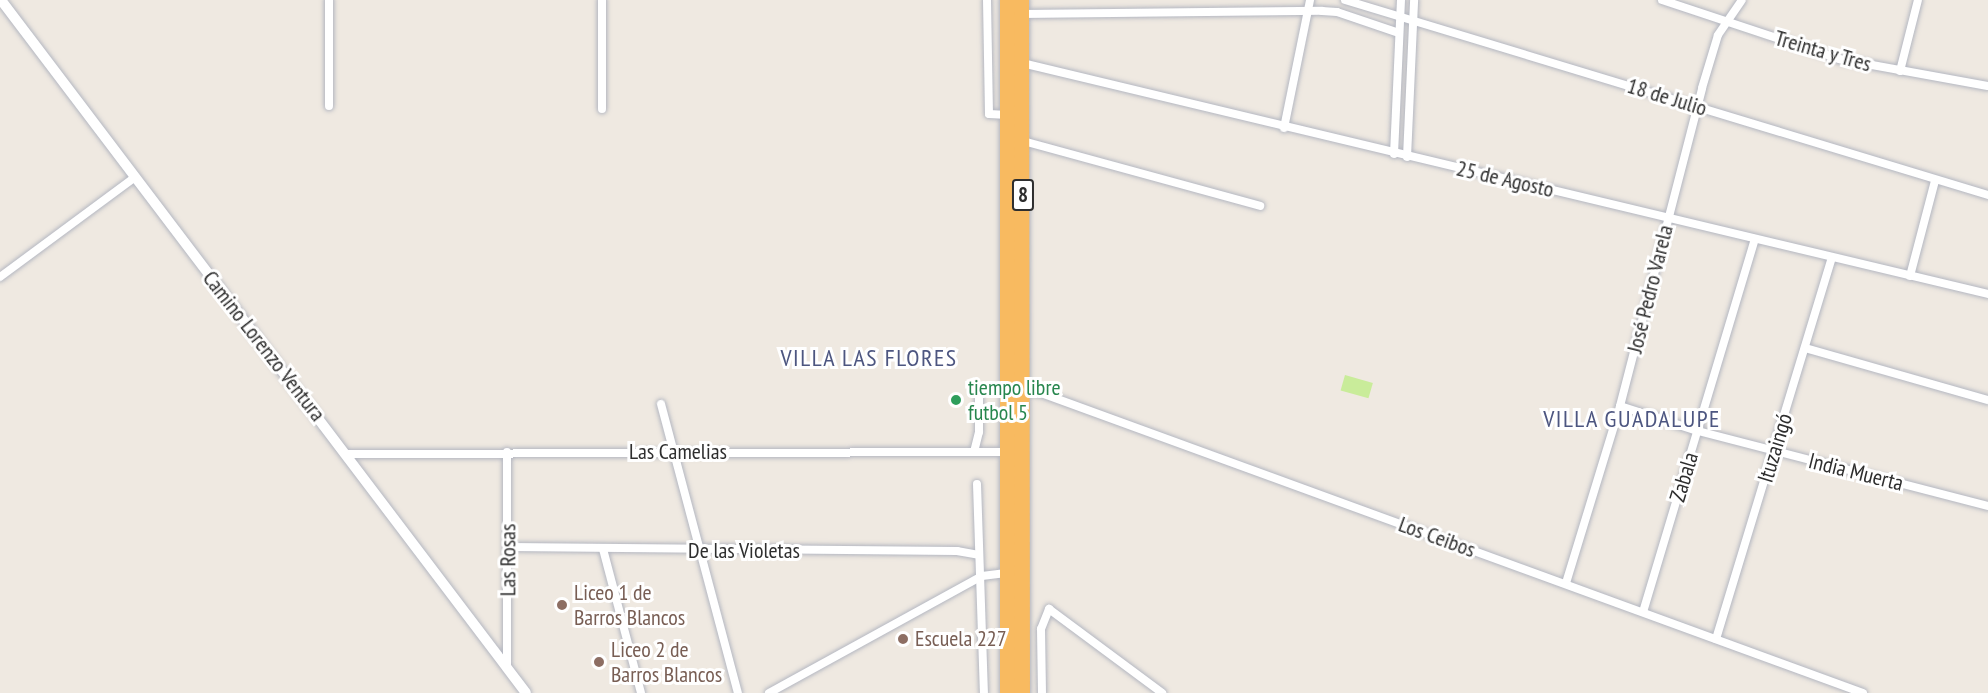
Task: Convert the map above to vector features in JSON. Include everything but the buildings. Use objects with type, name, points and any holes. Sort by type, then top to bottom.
[{"type":"highway","name":"8","points":[[1006,0],[1017,390],[1008,453],[1022,693]]},
{"type":"highway","name":"8","points":[[1007,693],[1015,573],[1023,141],[1021,7]]},
{"type":"street","name":"Camino Lorenzo Ventura","points":[[1,0],[5,13],[135,177],[348,454],[526,693]]},
{"type":"street","points":[[329,0],[329,106]]},
{"type":"street","points":[[602,0],[602,109]]},
{"type":"street","points":[[987,0],[989,114],[1008,115]]},
{"type":"street","points":[[1284,128],[1310,0]]},
{"type":"street","name":"18 de Julio","points":[[1345,0],[1935,181],[1988,195]]},
{"type":"street","points":[[1394,154],[1401,0]]},
{"type":"street","points":[[1407,157],[1414,0]]},
{"type":"street","name":"Treinta y Tres","points":[[1662,0],[1728,21],[1796,47],[1900,71],[1988,86]]},
{"type":"street","name":"José Pedro Varela","points":[[1566,583],[1620,406],[1696,106],[1718,35],[1742,0]]},
{"type":"street","points":[[1900,71],[1918,0]]},
{"type":"street","points":[[1021,7],[1337,12],[1399,33]]},
{"type":"street","name":"25 de Agosto","points":[[1022,63],[1284,128],[1988,294]]},
{"type":"street","points":[[1023,141],[1260,206]]},
{"type":"street","points":[[0,277],[135,177]]},
{"type":"street","points":[[1910,276],[1935,181]]},
{"type":"street","name":"Zabala","points":[[1643,612],[1755,239]]},
{"type":"street","name":"Ituzaingó","points":[[1716,639],[1832,257]]},
{"type":"street","points":[[1805,348],[1988,400]]},
{"type":"street","name":"Los Ceibos","points":[[1017,390],[1566,583],[1863,693]]},
{"type":"street","points":[[974,452],[979,432],[979,398]]},
{"type":"street","points":[[661,404],[738,693]]},
{"type":"street","name":"India Muerta","points":[[1620,406],[1774,452],[1988,506]]},
{"type":"street","name":"Las Rosas","points":[[507,452],[509,547],[507,667]]},
{"type":"street","name":"Las Camelias","points":[[348,454],[1008,453]]},
{"type":"street","points":[[977,484],[979,555],[982,576],[984,693]]},
{"type":"street","name":"De las Violetas","points":[[509,547],[957,551],[979,555]]},
{"type":"street","points":[[603,549],[641,693]]},
{"type":"street","points":[[769,693],[982,576],[1015,573]]},
{"type":"street","points":[[1042,693],[1041,629],[1049,609],[1162,693]]},
{"type":"green space","points":[[1345,375],[1373,383],[1368,398],[1341,390]]},
{"type":"place","name":"tiempo libre futbol 5","points":[[956,400]]},
{"type":"place","name":"Liceo 1 de Barros Blancos","points":[[562,605]]},
{"type":"place","name":"Escuela 227","points":[[903,639]]},
{"type":"place","name":"Liceo 2 de Barros Blancos","points":[[599,662]]},
{"type":"district","name":"VILLA LAS FLORES","points":[[869,358]]},
{"type":"district","name":"VILLA GUADALUPE","points":[[1632,419]]}]
